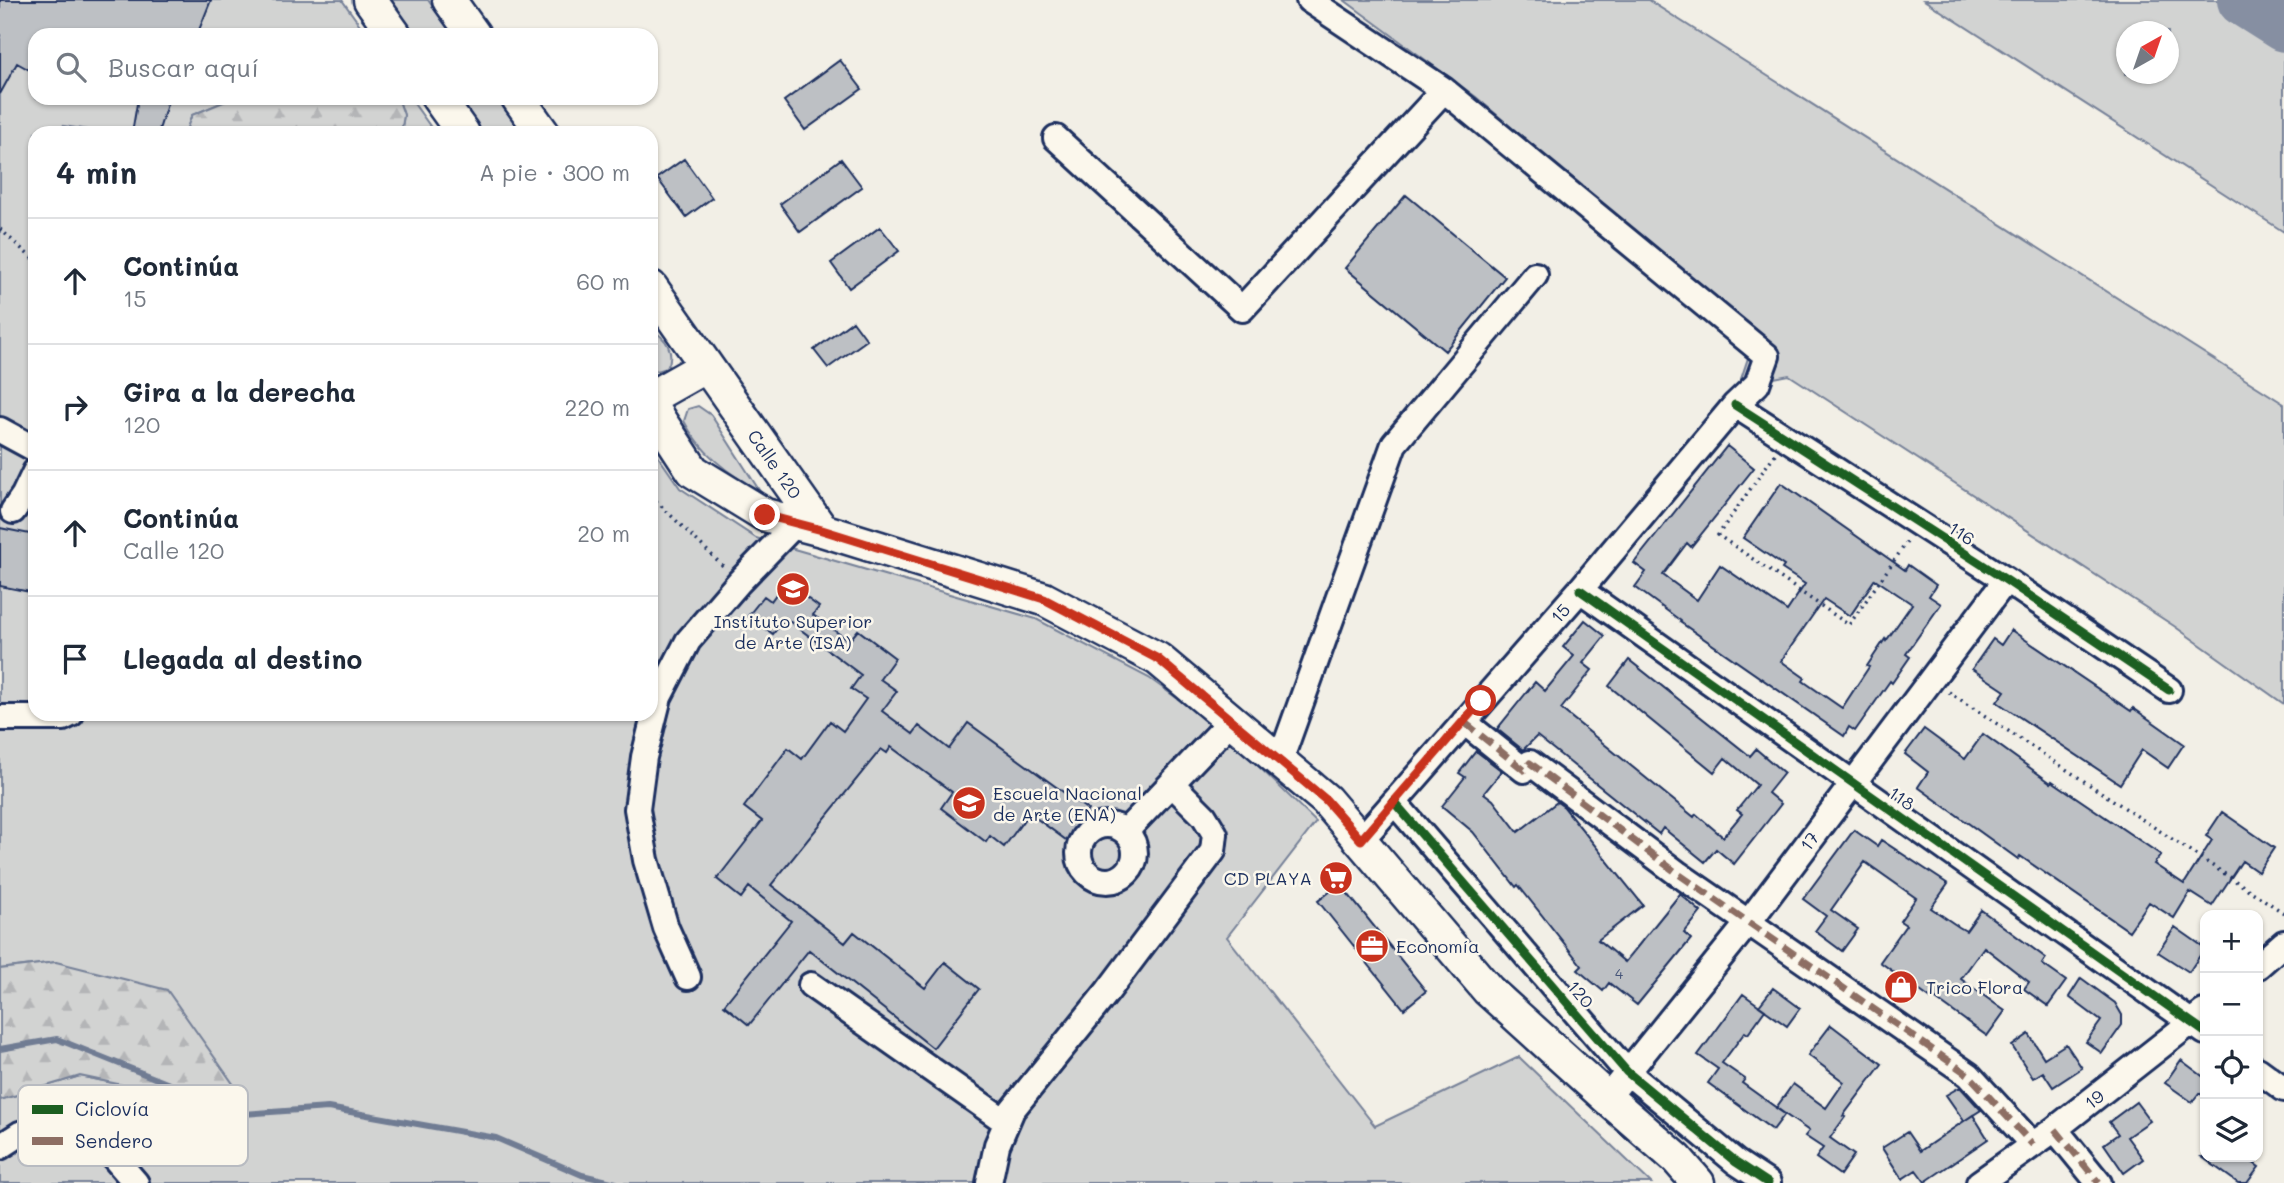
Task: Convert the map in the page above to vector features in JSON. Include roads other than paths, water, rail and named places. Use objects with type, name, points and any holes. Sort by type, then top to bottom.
[{"type":"main road","points":[[370,0],[390,28]]},
{"type":"main road","points":[[449,0],[469,28]]},
{"type":"main road","points":[[443,105],[458,126]]},
{"type":"main road","points":[[523,105],[538,126]]},
{"type":"main road","name":"Calle 120","points":[[658,301],[706,366],[809,527]]},
{"type":"main road","points":[[658,393],[706,366]]},
{"type":"main road","name":"Calle 120","points":[[658,418],[693,471],[765,515],[809,527]]},
{"type":"main road","points":[[809,527],[1044,599],[1158,659],[1326,800],[1489,990],[1677,1159],[1698,1183]]},
{"type":"street","points":[[1056,138],[1242,309],[1444,90],[1309,0]]},
{"type":"street","name":"15","points":[[1361,840],[1580,590],[1735,405],[1757,384],[1767,356],[1444,90]]},
{"type":"street","points":[[1280,761],[1394,444],[1535,275]]},
{"type":"street","name":"116","points":[[1735,405],[2006,580],[2169,691]]},
{"type":"street","points":[[0,430],[28,445]]},
{"type":"street","points":[[0,449],[28,466]]},
{"type":"street","points":[[19,511],[28,486]]},
{"type":"street","points":[[658,701],[688,641],[739,582],[809,527]]},
{"type":"street","name":"17","points":[[1607,1098],[1748,923],[2006,580]]},
{"type":"street","name":"118","points":[[1580,590],[2200,1021]]},
{"type":"street","points":[[0,718],[28,718]]},
{"type":"street","points":[[653,721],[644,757],[637,809],[646,860],[666,928],[688,977]]},
{"type":"street","points":[[1126,831],[1231,721]]},
{"type":"street","points":[[1464,722],[1524,770],[1530,763],[1677,873],[1969,1075],[2033,1145]]},
{"type":"street","points":[[989,1183],[997,1145],[1012,1110],[1108,991],[1213,851],[1215,834],[1204,816],[1172,784]]},
{"type":"street","name":"120","points":[[1394,802],[1628,1072],[1736,1162],[1768,1183]]},
{"type":"street","points":[[2263,962],[2284,943]]},
{"type":"street","points":[[811,985],[1006,1122]]},
{"type":"street","name":"19","points":[[1979,1183],[2200,1023]]},
{"type":"street","points":[[2263,1074],[2284,1089]]},
{"type":"street","points":[[2055,1129],[2099,1183]]},
{"type":"street","points":[[2,1146],[18,1135]]},
{"type":"street","points":[[121,1166],[136,1183]]},
{"type":"waterway","points":[[0,1049],[57,1039],[172,1085]]},
{"type":"waterway","points":[[248,1114],[328,1108],[496,1138],[582,1175],[616,1183]]},
{"type":"place","name":"Instituto Superior de Arte (ISA)","points":[[793,589]]},
{"type":"place","name":"Escuela Nacional de Arte (ENA)","points":[[969,803]]},
{"type":"place","name":"CD PLAYA","points":[[1336,878]]},
{"type":"place","name":"Economía","points":[[1372,946]]},
{"type":"place","name":"Trico Flora","points":[[1901,987]]}]
